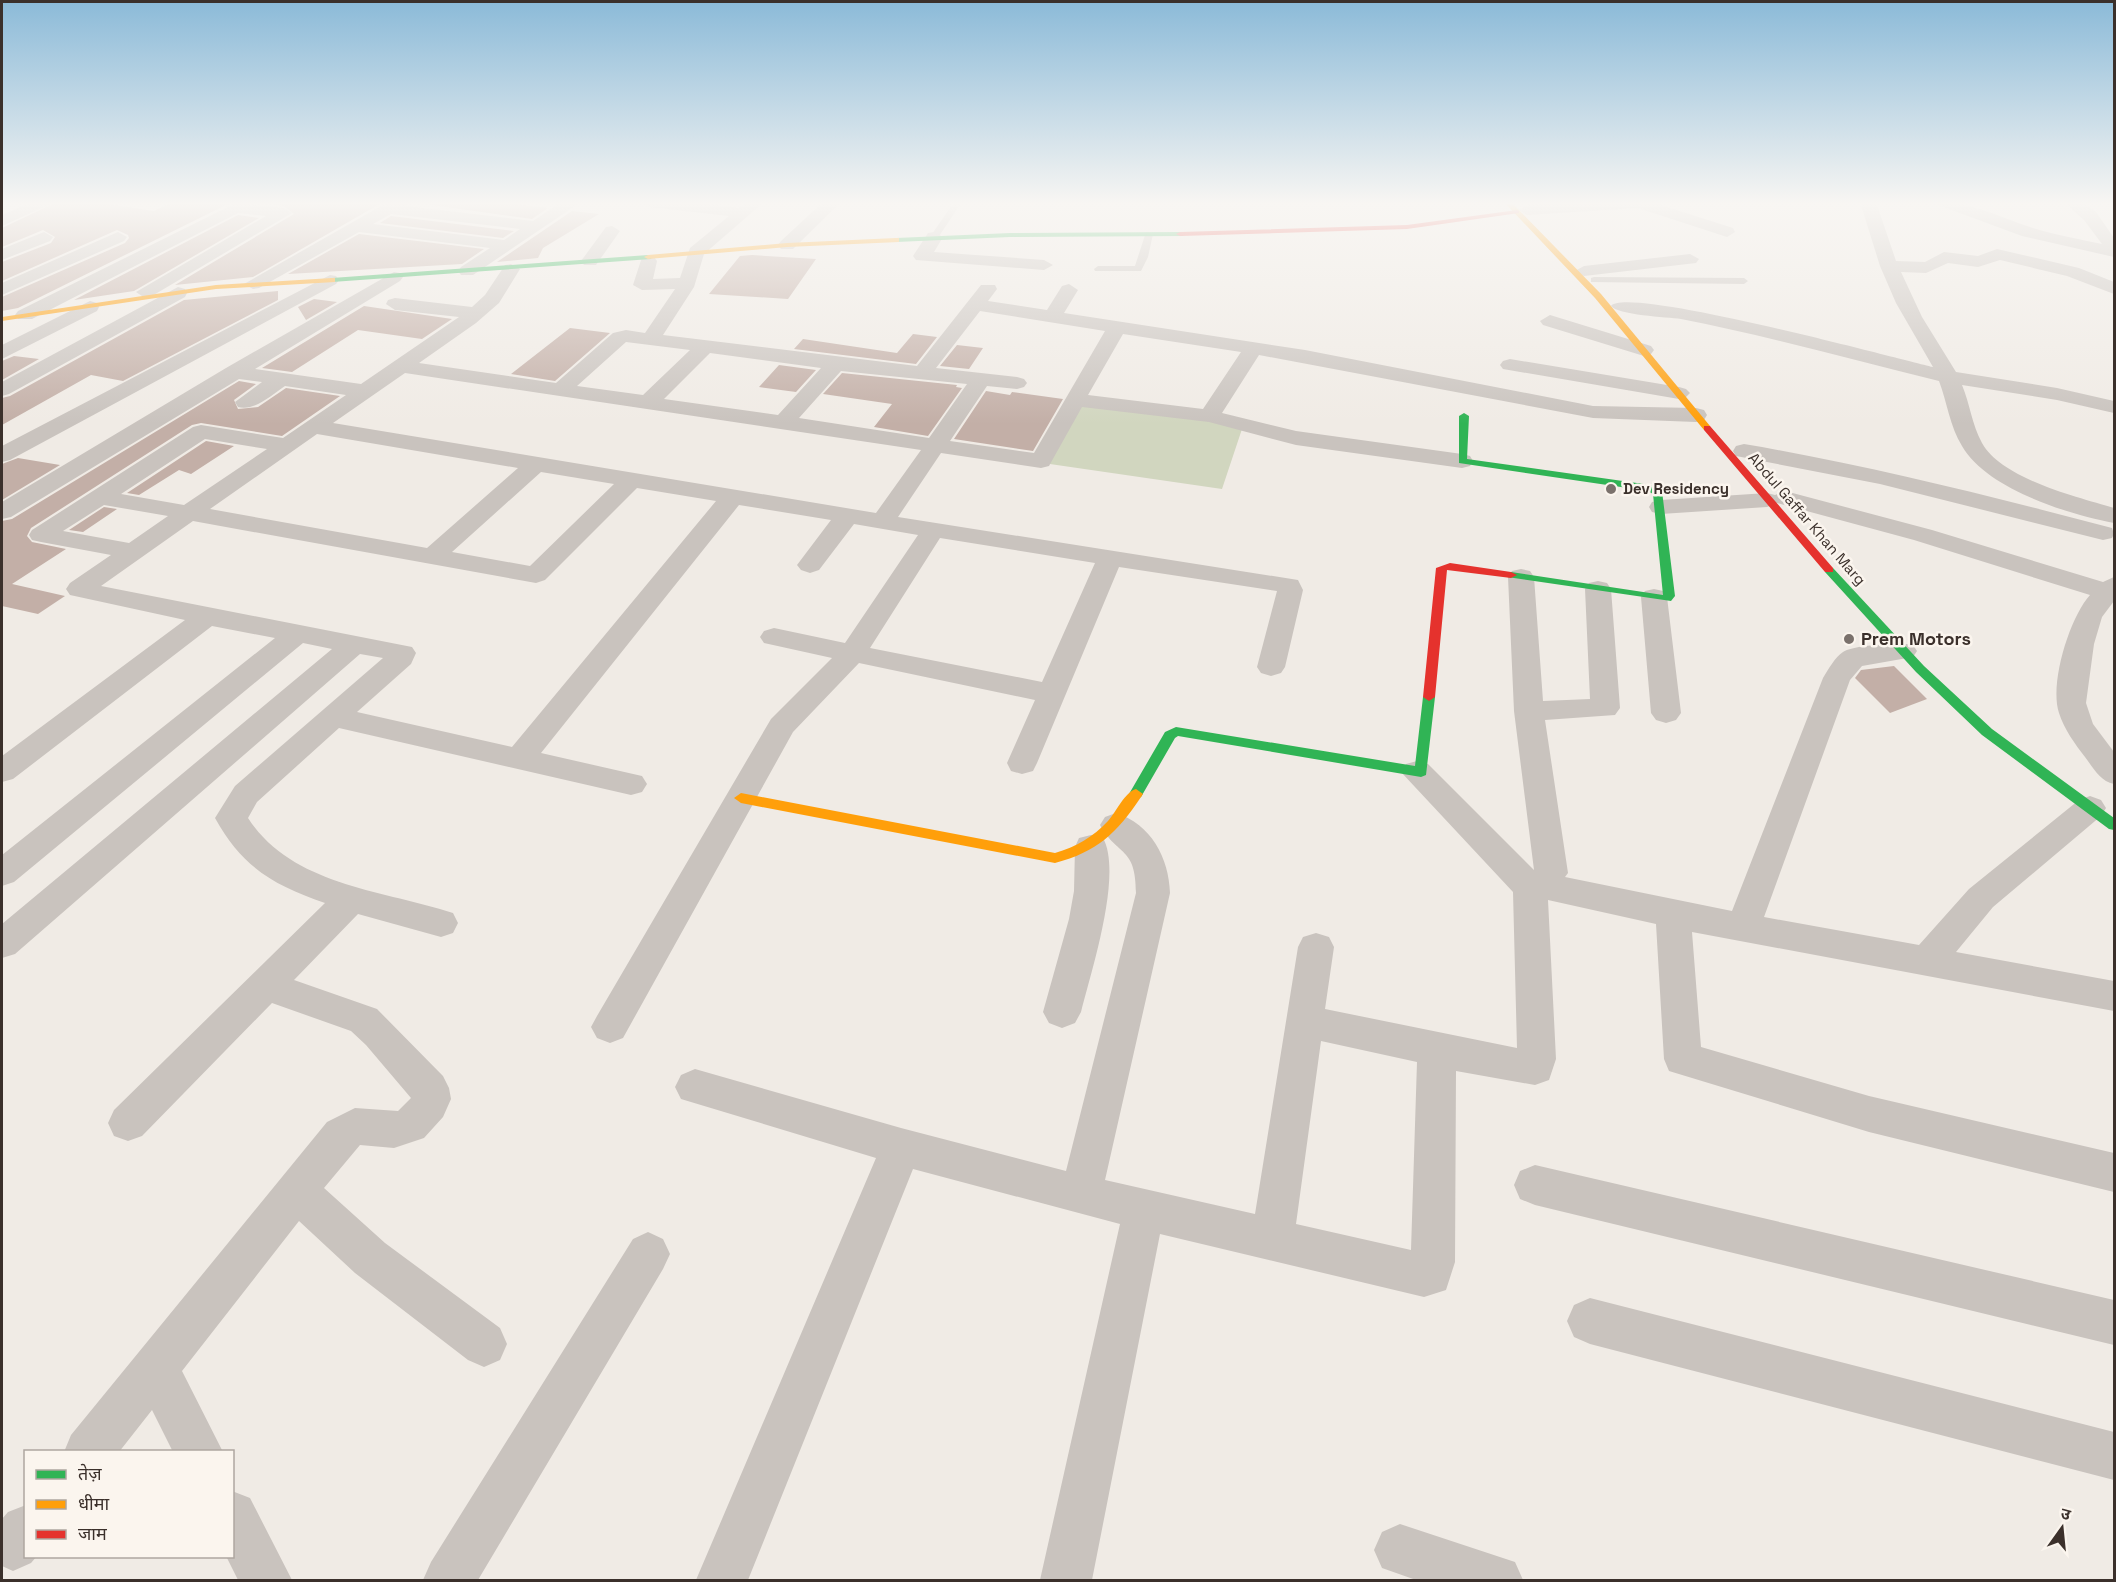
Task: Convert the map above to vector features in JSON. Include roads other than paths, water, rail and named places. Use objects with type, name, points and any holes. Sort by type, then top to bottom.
[{"type":"street","points":[[2,290],[33,276]]},
{"type":"street","points":[[25,315],[102,276]]},
{"type":"street","points":[[128,302],[174,276]]},
{"type":"street","points":[[254,284],[269,276]]},
{"type":"street","points":[[2,319],[254,284],[408,276]]},
{"type":"street","points":[[441,923],[322,889],[271,862],[252,847],[231,818],[246,794],[402,655],[356,644],[207,617],[79,589],[476,313],[492,299],[507,276]]},
{"type":"street","points":[[644,276],[642,285],[686,283]]},
{"type":"street","points":[[651,339],[689,276]]},
{"type":"street","points":[[922,373],[997,276]]},
{"type":"street","name":"Abdul Gaffar Khan Marg","points":[[1579,276],[1644,350],[1696,415],[1776,499],[1987,732],[2106,814]]},
{"type":"street","name":"Abdul Gaffar Khan Marg","points":[[1590,276],[1620,306],[1744,451],[1776,499],[1805,521]]},
{"type":"street","points":[[1893,276],[1912,318],[1948,377],[1968,441],[1989,465],[2025,484],[2083,507],[2115,516]]},
{"type":"street","points":[[2083,276],[2115,288]]},
{"type":"street","points":[[2,512],[394,277]]},
{"type":"street","points":[[5,451],[330,280]]},
{"type":"street","points":[[1052,317],[1070,290]]},
{"type":"street","points":[[2,390],[178,293]]},
{"type":"street","points":[[395,304],[476,313]]},
{"type":"street","points":[[976,305],[1254,348],[1593,412],[1696,415]]},
{"type":"street","points":[[1620,306],[1662,310],[1721,321],[1948,377],[2057,394],[2115,407]]},
{"type":"street","points":[[2,353],[90,307]]},
{"type":"street","points":[[1550,321],[1644,350]]},
{"type":"street","points":[[401,366],[785,421],[1041,461],[1117,326]]},
{"type":"street","points":[[561,388],[620,337],[651,339],[836,364],[1017,383]]},
{"type":"street","points":[[649,401],[705,347]]},
{"type":"street","points":[[1209,416],[1254,348]]},
{"type":"street","points":[[785,421],[836,364]]},
{"type":"street","points":[[1510,365],[1679,393]]},
{"type":"street","points":[[233,372],[365,391]]},
{"type":"street","points":[[883,521],[981,379]]},
{"type":"street","points":[[246,402],[280,380]]},
{"type":"street","points":[[1075,400],[1209,416],[1296,438],[1651,488],[1658,492],[1669,596],[1667,599],[1450,566],[1442,568],[1423,769],[1418,772]]},
{"type":"street","points":[[1462,461],[1464,416]]},
{"type":"street","points":[[314,427],[734,495],[933,530],[1289,585],[1290,590],[1271,667]]},
{"type":"street","points":[[132,551],[41,535],[201,432],[287,445]]},
{"type":"street","points":[[5,451],[85,461]]},
{"type":"street","points":[[1744,451],[1800,460],[1978,499],[2115,536]]},
{"type":"street","points":[[431,558],[536,464]]},
{"type":"street","points":[[99,497],[431,558],[537,575],[632,479]]},
{"type":"street","points":[[519,759],[734,495]]},
{"type":"street","points":[[1661,507],[1776,499],[1923,535],[2112,589],[2093,609],[2087,623],[2072,687],[2072,710],[2077,722],[2115,773]]},
{"type":"street","points":[[810,565],[848,515]]},
{"type":"street","points":[[610,1027],[782,726],[851,655],[933,530]]},
{"type":"street","points":[[1022,763],[1110,558]]},
{"type":"street","points":[[1305,1021],[1437,1050],[1535,1068],[1537,1063],[1540,880],[1521,577]]},
{"type":"street","points":[[1529,711],[1605,708],[1598,589]]},
{"type":"street","points":[[1654,597],[1666,713]]},
{"type":"street","points":[[2,771],[207,617]]},
{"type":"street","points":[[2,873],[297,634]]},
{"type":"street","points":[[774,638],[1052,694]]},
{"type":"street","points":[[1743,928],[1837,678],[1853,658],[1905,642]]},
{"type":"street","name":"Abdul Gaffar Khan Marg","points":[[1905,642],[2000,726],[2106,814]]},
{"type":"street","points":[[2,944],[356,644]]},
{"type":"street","points":[[333,717],[631,784]]},
{"type":"street","points":[[741,798],[1055,858],[1077,855],[1103,836],[1170,735],[1176,731],[1418,772],[1544,886],[1743,928],[2115,996]]},
{"type":"street","points":[[1926,962],[1981,898],[2106,814]]},
{"type":"street","points":[[1062,1012],[1086,919],[1103,836]]},
{"type":"street","points":[[1082,1195],[1153,893],[1154,873],[1147,854],[1135,839],[1103,836]]},
{"type":"street","points":[[128,1123],[352,898]]},
{"type":"street","points":[[1673,914],[1683,1059],[1869,1114],[2115,1173]]},
{"type":"street","points":[[1272,1240],[1316,947]]},
{"type":"street","points":[[90,1450],[348,1129],[355,1126],[397,1131],[406,1129],[424,1112],[432,1095],[379,1033],[364,1020],[266,985]]},
{"type":"street","points":[[695,1087],[901,1147],[1082,1195],[1414,1275],[1430,1274],[1433,1262],[1437,1050]]},
{"type":"street","points":[[722,1581],[901,1147]]},
{"type":"street","points":[[1535,1185],[2115,1323]]},
{"type":"street","points":[[297,1191],[370,1258],[484,1344]]},
{"type":"street","points":[[1066,1581],[1144,1209]]},
{"type":"street","points":[[449,1581],[648,1254]]},
{"type":"street","points":[[1590,1321],[2115,1456]]},
{"type":"street","points":[[155,1367],[198,1450]]},
{"type":"street","points":[[234,1519],[266,1581]]},
{"type":"street","points":[[1400,1550],[1497,1581]]},
{"type":"lane","points":[[1610,276],[1744,281]]},
{"type":"place","name":"Dev Residency","points":[[1611,489]]},
{"type":"place","name":"Prem Motors","points":[[1849,639]]}]
